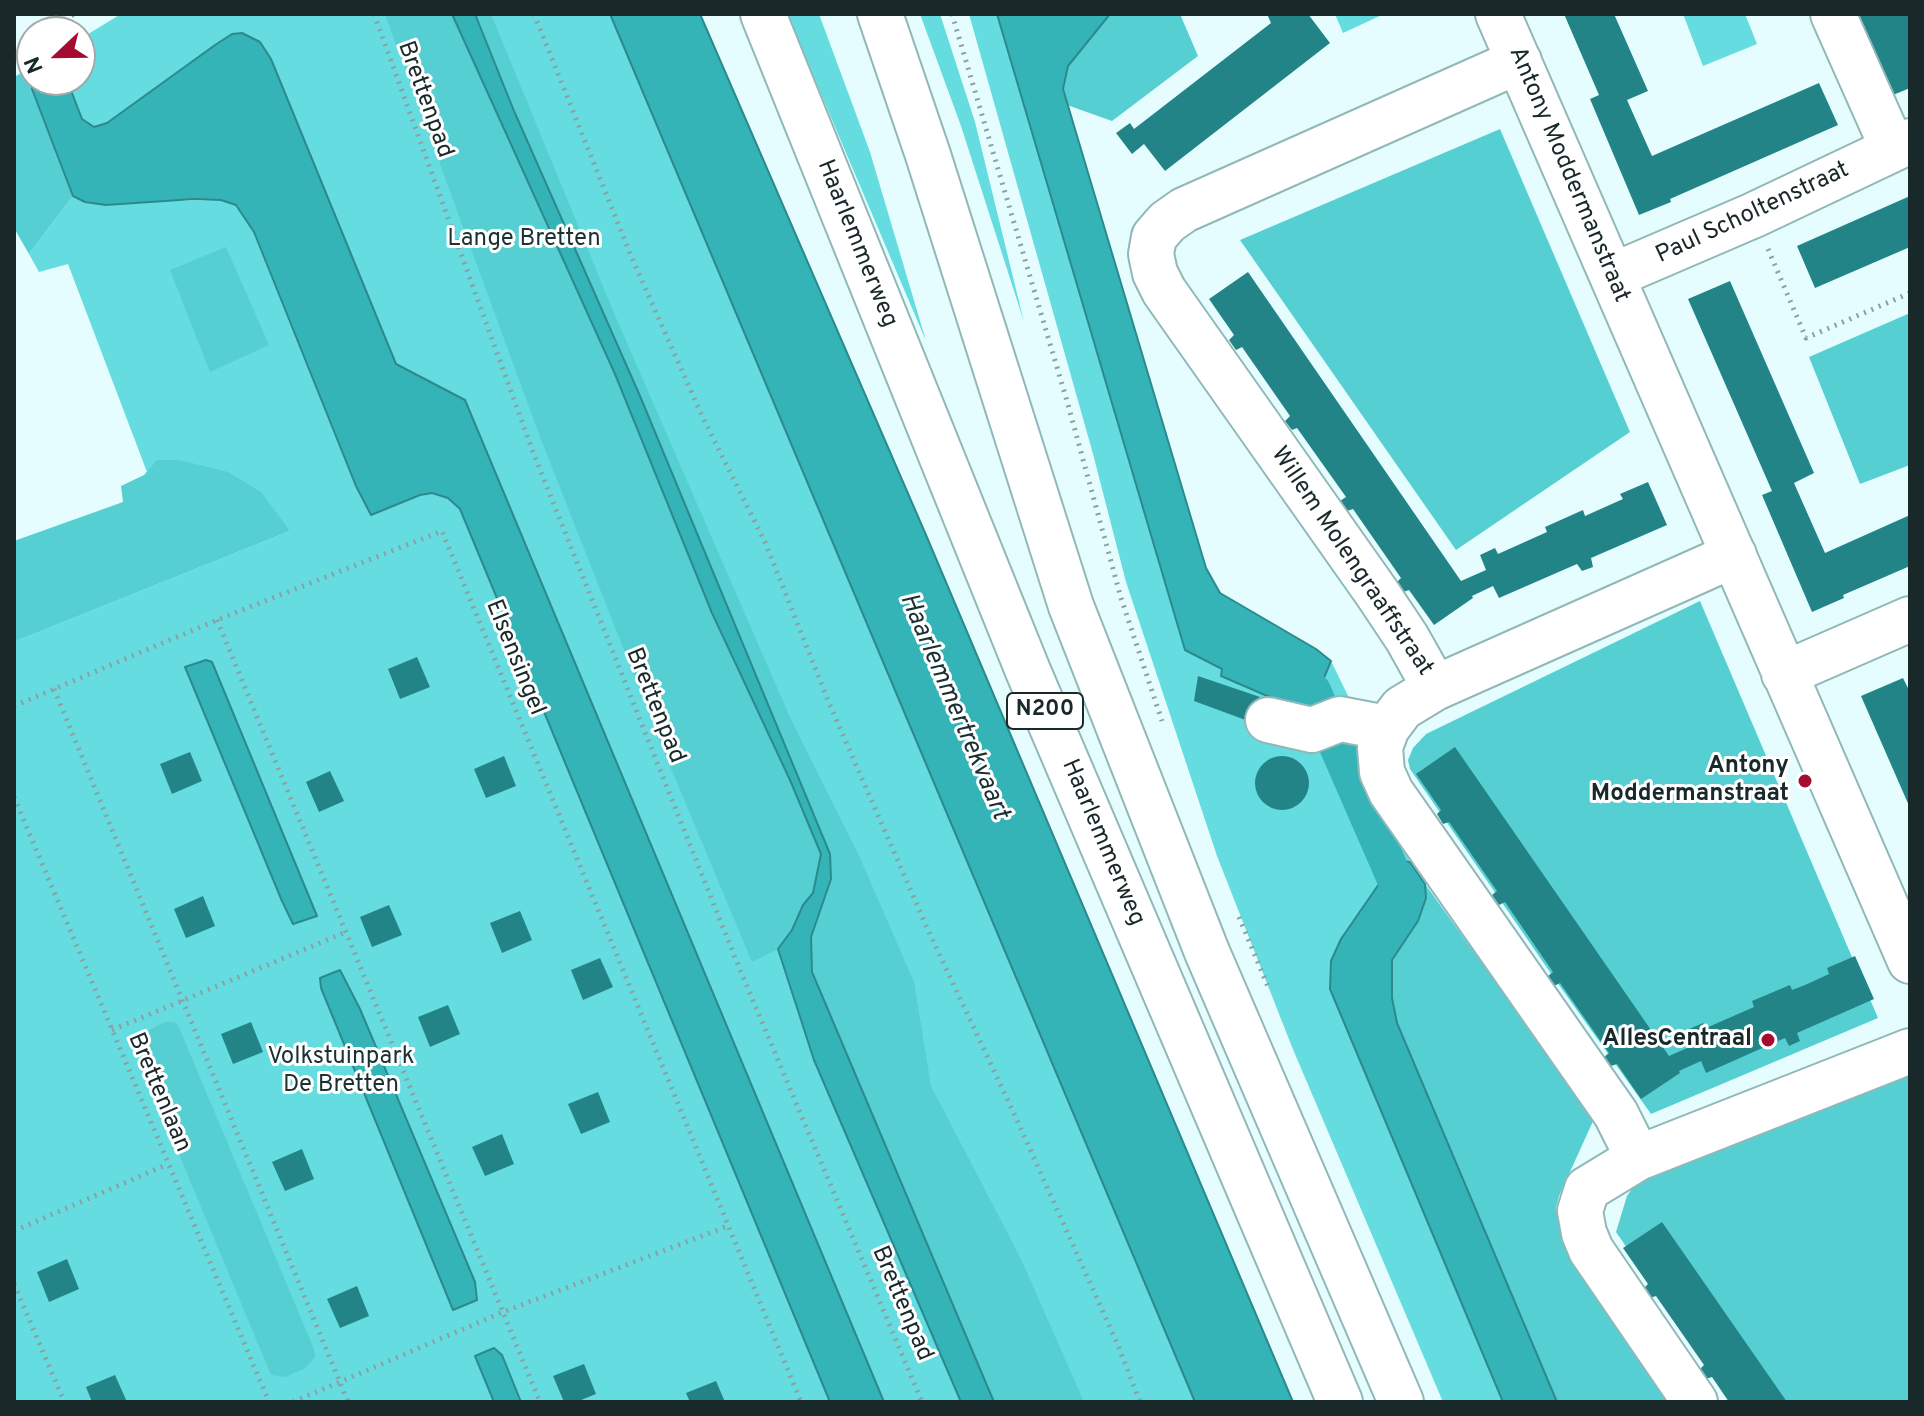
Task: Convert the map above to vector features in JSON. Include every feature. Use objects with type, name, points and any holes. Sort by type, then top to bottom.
[{"type":"street","name":"Haarlemmerweg","points":[[763,14],[1028,671],[1340,1402]]},
{"type":"street","name":"N200","points":[[880,14],[1071,606],[1207,952],[1401,1402]]},
{"type":"street","name":"Antony Moddermanstraat","points":[[1498,14],[1910,961]]},
{"type":"street","name":"Paul Scholtenstraat","points":[[1612,276],[1754,215],[1901,145],[1833,14]]},
{"type":"street","name":"Willem Molengraaffstraat","points":[[1387,728],[1402,708],[1435,688],[1377,593],[1164,291],[1155,273],[1151,254],[1154,237],[1167,222],[1184,210],[1519,61]]},
{"type":"street","points":[[1435,688],[1734,555]]},
{"type":"street","points":[[1784,674],[1910,619]]},
{"type":"street","points":[[1268,720],[1387,728],[1380,747],[1382,772],[1391,792],[1616,1114],[1638,1158]]},
{"type":"street","points":[[1695,1402],[1591,1250],[1580,1211],[1587,1189],[1638,1158],[1910,1051]]},
{"type":"path","name":"Brettenpad","points":[[374,14],[539,467],[738,965],[922,1402]]},
{"type":"path","points":[[534,14],[631,256],[703,418],[765,542],[829,703],[903,874],[1054,1202],[1140,1402]]},
{"type":"path","points":[[952,14],[1067,401],[1121,598],[1164,727]]},
{"type":"path","points":[[1754,215],[1806,338],[1910,293]]},
{"type":"path","name":"Elsensingel","points":[[14,706],[217,620],[442,531],[728,1226]]},
{"type":"path","points":[[217,620],[540,1402]]},
{"type":"path","points":[[54,689],[348,1402]]},
{"type":"path","name":"Brettenlaan","points":[[14,797],[269,1402]]},
{"type":"path","points":[[1236,910],[1272,995]]},
{"type":"path","points":[[112,1030],[346,932]]},
{"type":"path","points":[[14,1231],[168,1164]]},
{"type":"path","points":[[293,1402],[503,1312],[728,1226],[801,1402]]},
{"type":"path","points":[[14,1284],[63,1399]]},
{"type":"green space","name":"Lange Bretten","points":[[121,14],[610,14],[1195,1402],[884,1402],[465,400],[396,364],[271,59],[232,34],[107,123],[94,127],[82,119],[73,96],[96,96],[96,29]]},
{"type":"green space","points":[[385,14],[452,14],[615,374],[712,613],[821,854],[813,893],[803,905],[792,930],[778,949],[752,962],[667,759],[540,437]]},
{"type":"green space","points":[[475,14],[491,14],[614,313],[789,715],[860,858],[914,982],[931,1086],[1021,1259],[1084,1402],[994,1402],[812,972],[811,937],[831,879],[830,854],[640,396],[514,111]]},
{"type":"green space","points":[[787,14],[819,14],[870,152],[926,341]]},
{"type":"green space","points":[[920,14],[940,14],[975,122],[1024,322],[961,126]]},
{"type":"green space","points":[[969,14],[997,14],[1223,669],[1221,676],[1308,714],[1331,661],[1353,706],[1349,729],[1410,862],[1402,861],[1330,989],[1503,1402],[1443,1402],[1292,1047],[1217,856],[1126,582]]},
{"type":"green space","points":[[1110,14],[1180,14],[1198,56],[1112,121],[1067,105],[1063,89],[1068,66]]},
{"type":"green space","points":[[1335,14],[1384,14],[1343,33]]},
{"type":"green space","points":[[1683,14],[1745,14],[1757,44],[1703,66]]},
{"type":"green space","points":[[14,77],[16,96],[34,96],[73,196],[29,254],[14,228]]},
{"type":"green space","points":[[1500,129],[1630,432],[1456,550],[1240,240]]},
{"type":"green space","name":"Volkstuinpark De Bretten","points":[[73,196],[85,202],[221,200],[236,205],[254,232],[356,486],[371,515],[432,493],[449,498],[460,509],[830,1402],[14,1402],[14,642],[290,531],[158,460],[147,472],[68,264],[39,272],[29,254]]},
{"type":"green space","points":[[226,247],[269,345],[210,372],[170,270]]},
{"type":"green space","points":[[1910,313],[1910,465],[1860,484],[1809,357]]},
{"type":"green space","points":[[157,460],[179,460],[228,472],[261,492],[290,531],[14,642],[14,541],[123,502],[121,486],[144,475]]},
{"type":"green space","points":[[1700,601],[1878,1018],[1651,1114],[1410,769],[1408,760],[1413,748],[1426,734]]},
{"type":"green space","points":[[1425,884],[1594,1119],[1559,1196],[1556,1208],[1558,1221],[1562,1233],[1680,1402],[1557,1402],[1397,1023],[1392,998],[1392,960],[1418,921],[1426,898]]},
{"type":"green space","points":[[165,1022],[178,1025],[314,1349],[315,1357],[305,1368],[286,1377],[271,1375],[131,1039]]},
{"type":"green space","points":[[1908,1072],[1910,1402],[1733,1402],[1616,1232],[1627,1196],[1638,1180]]},
{"type":"water","points":[[452,14],[475,14],[514,111],[640,396],[830,854],[831,879],[811,937],[812,972],[994,1402],[961,1402],[814,1060],[778,949],[813,893],[821,854],[712,613],[615,374]]},
{"type":"water","name":"Haarlemmertrekvaart","points":[[610,14],[700,14],[926,535],[1293,1402],[1195,1402]]},
{"type":"water","points":[[997,14],[1110,14],[1068,66],[1063,89],[1206,568],[1220,593],[1331,661],[1309,714],[1221,676],[1222,669],[1185,650]]},
{"type":"water","points":[[242,33],[260,42],[271,59],[396,364],[465,400],[884,1402],[830,1402],[460,509],[448,498],[432,493],[371,515],[356,486],[254,232],[236,205],[221,200],[194,199],[106,205],[85,202],[73,196],[35,96],[73,96],[82,119],[94,127],[107,123],[232,34]]},
{"type":"water","points":[[206,660],[212,662],[317,916],[293,924],[282,901],[185,667]]},
{"type":"water","points":[[1402,861],[1410,862],[1425,884],[1426,898],[1418,921],[1392,960],[1392,998],[1397,1023],[1557,1402],[1503,1402],[1330,989],[1331,961],[1341,939],[1381,881]]},
{"type":"water","points":[[340,970],[360,1009],[475,1282],[477,1300],[453,1310],[321,988],[320,978]]},
{"type":"water","points":[[494,1348],[502,1355],[521,1402],[494,1402],[475,1356]]},
{"type":"building","points":[[1267,14],[1308,14],[1330,43],[1165,171],[1144,144],[1132,154],[1116,133],[1130,123],[1134,129],[1271,23]]},
{"type":"building","points":[[1564,14],[1614,14],[1648,91],[1627,100],[1652,156],[1819,83],[1838,125],[1639,215],[1590,99],[1599,95]]},
{"type":"building","points":[[1858,14],[1909,14],[1910,88],[1893,95]]},
{"type":"building","points":[[1910,196],[1910,247],[1815,288],[1797,246]]},
{"type":"building","points":[[1248,272],[1461,581],[1486,570],[1480,555],[1495,548],[1498,554],[1547,532],[1545,527],[1583,510],[1585,516],[1623,499],[1620,494],[1648,482],[1667,525],[1591,558],[1593,567],[1582,571],[1577,564],[1499,598],[1493,586],[1472,596],[1434,625],[1409,590],[1403,592],[1397,582],[1401,578],[1353,509],[1347,511],[1340,501],[1346,497],[1297,428],[1292,430],[1285,421],[1290,416],[1242,347],[1236,350],[1229,340],[1234,335],[1209,299]]},
{"type":"building","points":[[1730,281],[1814,473],[1794,483],[1825,553],[1910,515],[1910,566],[1812,612],[1762,495],[1772,491],[1688,299]]},
{"type":"building","points":[[417,657],[430,687],[400,699],[388,669]]},
{"type":"building","points":[[1198,676],[1260,697],[1251,722],[1194,701]]},
{"type":"building","points":[[1903,678],[1910,692],[1910,808],[1861,696]]},
{"type":"building","points":[[1455,747],[1669,1056],[1694,1045],[1687,1030],[1703,1023],[1706,1028],[1754,1007],[1752,1001],[1790,985],[1792,990],[1805,985],[1829,974],[1827,968],[1855,956],[1874,999],[1797,1033],[1800,1041],[1789,1046],[1785,1038],[1706,1073],[1701,1061],[1679,1071],[1641,1099],[1617,1064],[1611,1066],[1604,1057],[1609,1053],[1560,983],[1554,986],[1548,976],[1553,972],[1505,902],[1499,905],[1492,895],[1497,891],[1449,822],[1443,824],[1437,814],[1441,810],[1416,774]]},
{"type":"building","points":[[190,752],[202,781],[172,794],[160,764]]},
{"type":"building","points":[[504,756],[516,786],[486,798],[474,769]]},
{"type":"building","points":[[1282,756],[1301,764],[1309,783],[1301,802],[1282,810],[1263,802],[1255,783],[1263,764]]},
{"type":"building","points":[[330,771],[344,801],[319,812],[306,782]]},
{"type":"building","points":[[203,896],[215,926],[186,938],[174,909]]},
{"type":"building","points":[[389,905],[402,935],[372,947],[360,917]]},
{"type":"building","points":[[520,911],[532,940],[502,953],[490,923]]},
{"type":"building","points":[[600,958],[613,987],[583,1000],[571,970]]},
{"type":"building","points":[[448,1005],[460,1034],[430,1047],[418,1017]]},
{"type":"building","points":[[251,1022],[263,1052],[233,1064],[221,1034]]},
{"type":"building","points":[[598,1092],[610,1122],[581,1134],[568,1104]]},
{"type":"building","points":[[502,1134],[514,1164],[485,1176],[472,1147]]},
{"type":"building","points":[[302,1149],[314,1179],[285,1191],[272,1162]]},
{"type":"building","points":[[1662,1222],[1787,1402],[1729,1402],[1712,1377],[1706,1379],[1699,1370],[1704,1365],[1656,1296],[1650,1298],[1643,1289],[1648,1284],[1623,1248]]},
{"type":"building","points":[[67,1259],[79,1289],[49,1302],[37,1272]]},
{"type":"building","points":[[357,1286],[369,1316],[340,1328],[327,1299]]},
{"type":"building","points":[[584,1364],[596,1394],[576,1402],[564,1402],[553,1376]]},
{"type":"building","points":[[115,1375],[127,1402],[92,1402],[86,1387]]},
{"type":"building","points":[[716,1381],[725,1402],[690,1402],[686,1393]]},
{"type":"waterway","points":[[1280,664],[1313,691],[1398,886],[1390,914]]},
{"type":"place","name":"Antony Moddermanstraat","points":[[1805,781]]},
{"type":"place","name":"AllesCentraal","points":[[1768,1040]]}]
